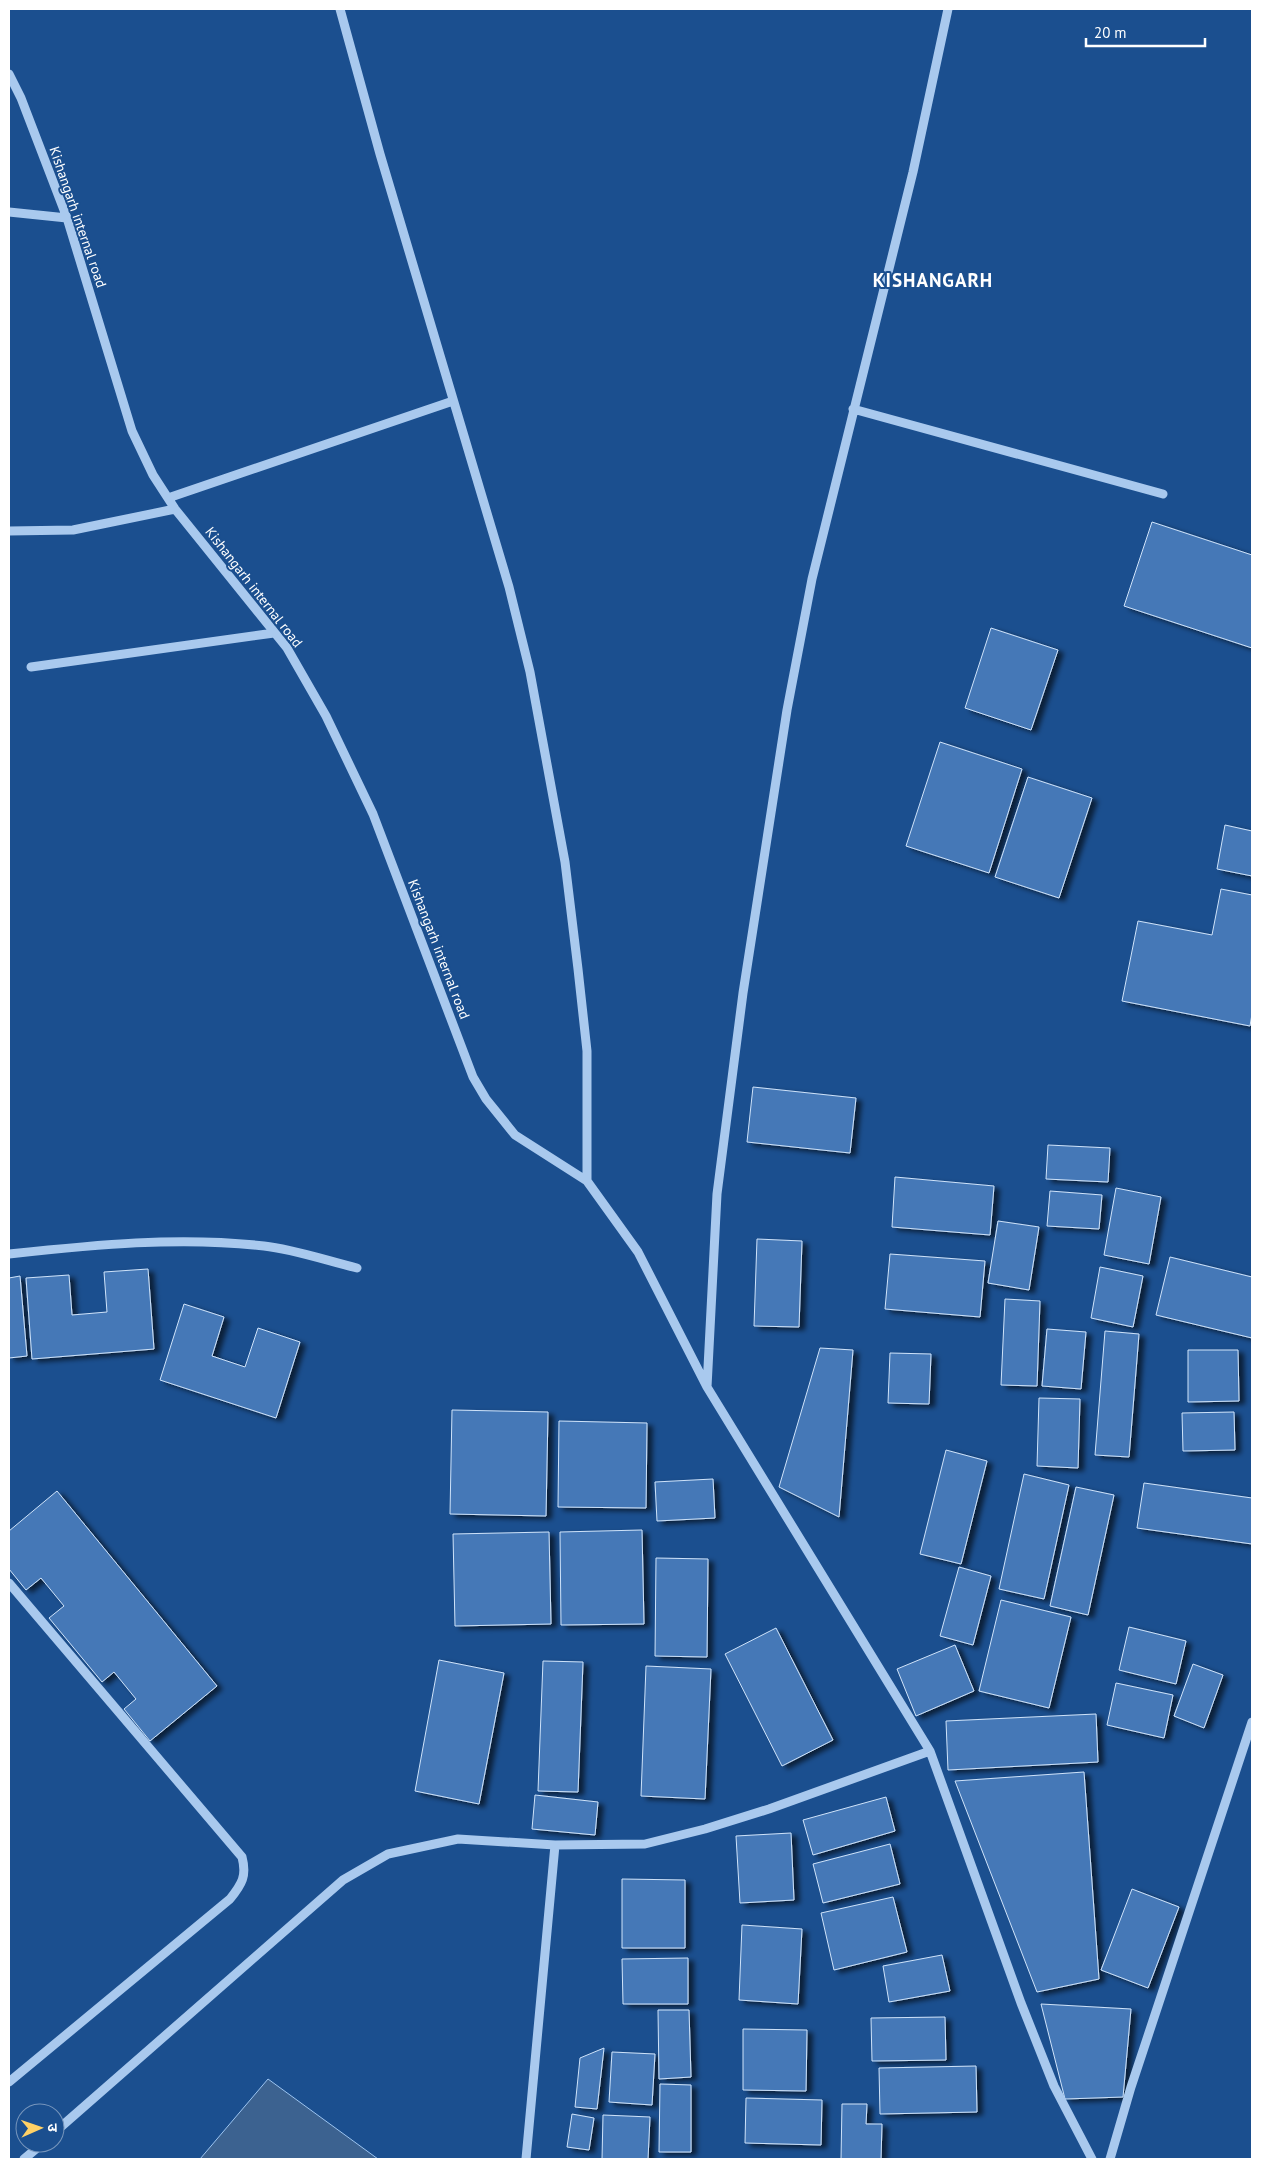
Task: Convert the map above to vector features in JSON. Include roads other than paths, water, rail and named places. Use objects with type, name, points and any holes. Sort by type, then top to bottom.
[{"type":"street","points":[[340,9],[380,154],[509,587],[528,662],[566,862],[587,1052],[586,1181],[638,1252],[707,1387],[930,1751],[1054,2086],[1092,2159]]},
{"type":"street","points":[[707,1387],[717,1194],[743,994],[789,701],[812,578],[912,172],[948,9]]},
{"type":"street","name":"Kishangarh internal road","points":[[9,74],[21,98],[67,218],[132,431],[153,475],[175,509],[287,648],[326,716],[373,814],[473,1076],[486,1099],[516,1135],[586,1181]]},
{"type":"street","points":[[9,212],[67,218]]},
{"type":"street","points":[[168,498],[454,401]]},
{"type":"street","points":[[853,409],[1163,494]]},
{"type":"street","points":[[9,531],[73,530],[175,509]]},
{"type":"street","points":[[31,666],[274,633]]},
{"type":"street","points":[[9,1254],[95,1244],[199,1242],[265,1246],[357,1268]]},
{"type":"street","points":[[9,1583],[242,1857],[246,1870],[241,1885],[230,1899],[9,2082]]},
{"type":"street","points":[[1110,2159],[1131,2087],[1252,1722]]},
{"type":"street","points":[[65,2123],[343,1880],[388,1854],[458,1839],[555,1845],[645,1844],[705,1829],[769,1809],[930,1751]]},
{"type":"street","points":[[526,2159],[555,1845]]},
{"type":"water","points":[[268,2079],[378,2159],[200,2159]]},
{"type":"district","name":"KISHANGARH","points":[[933,280]]}]
